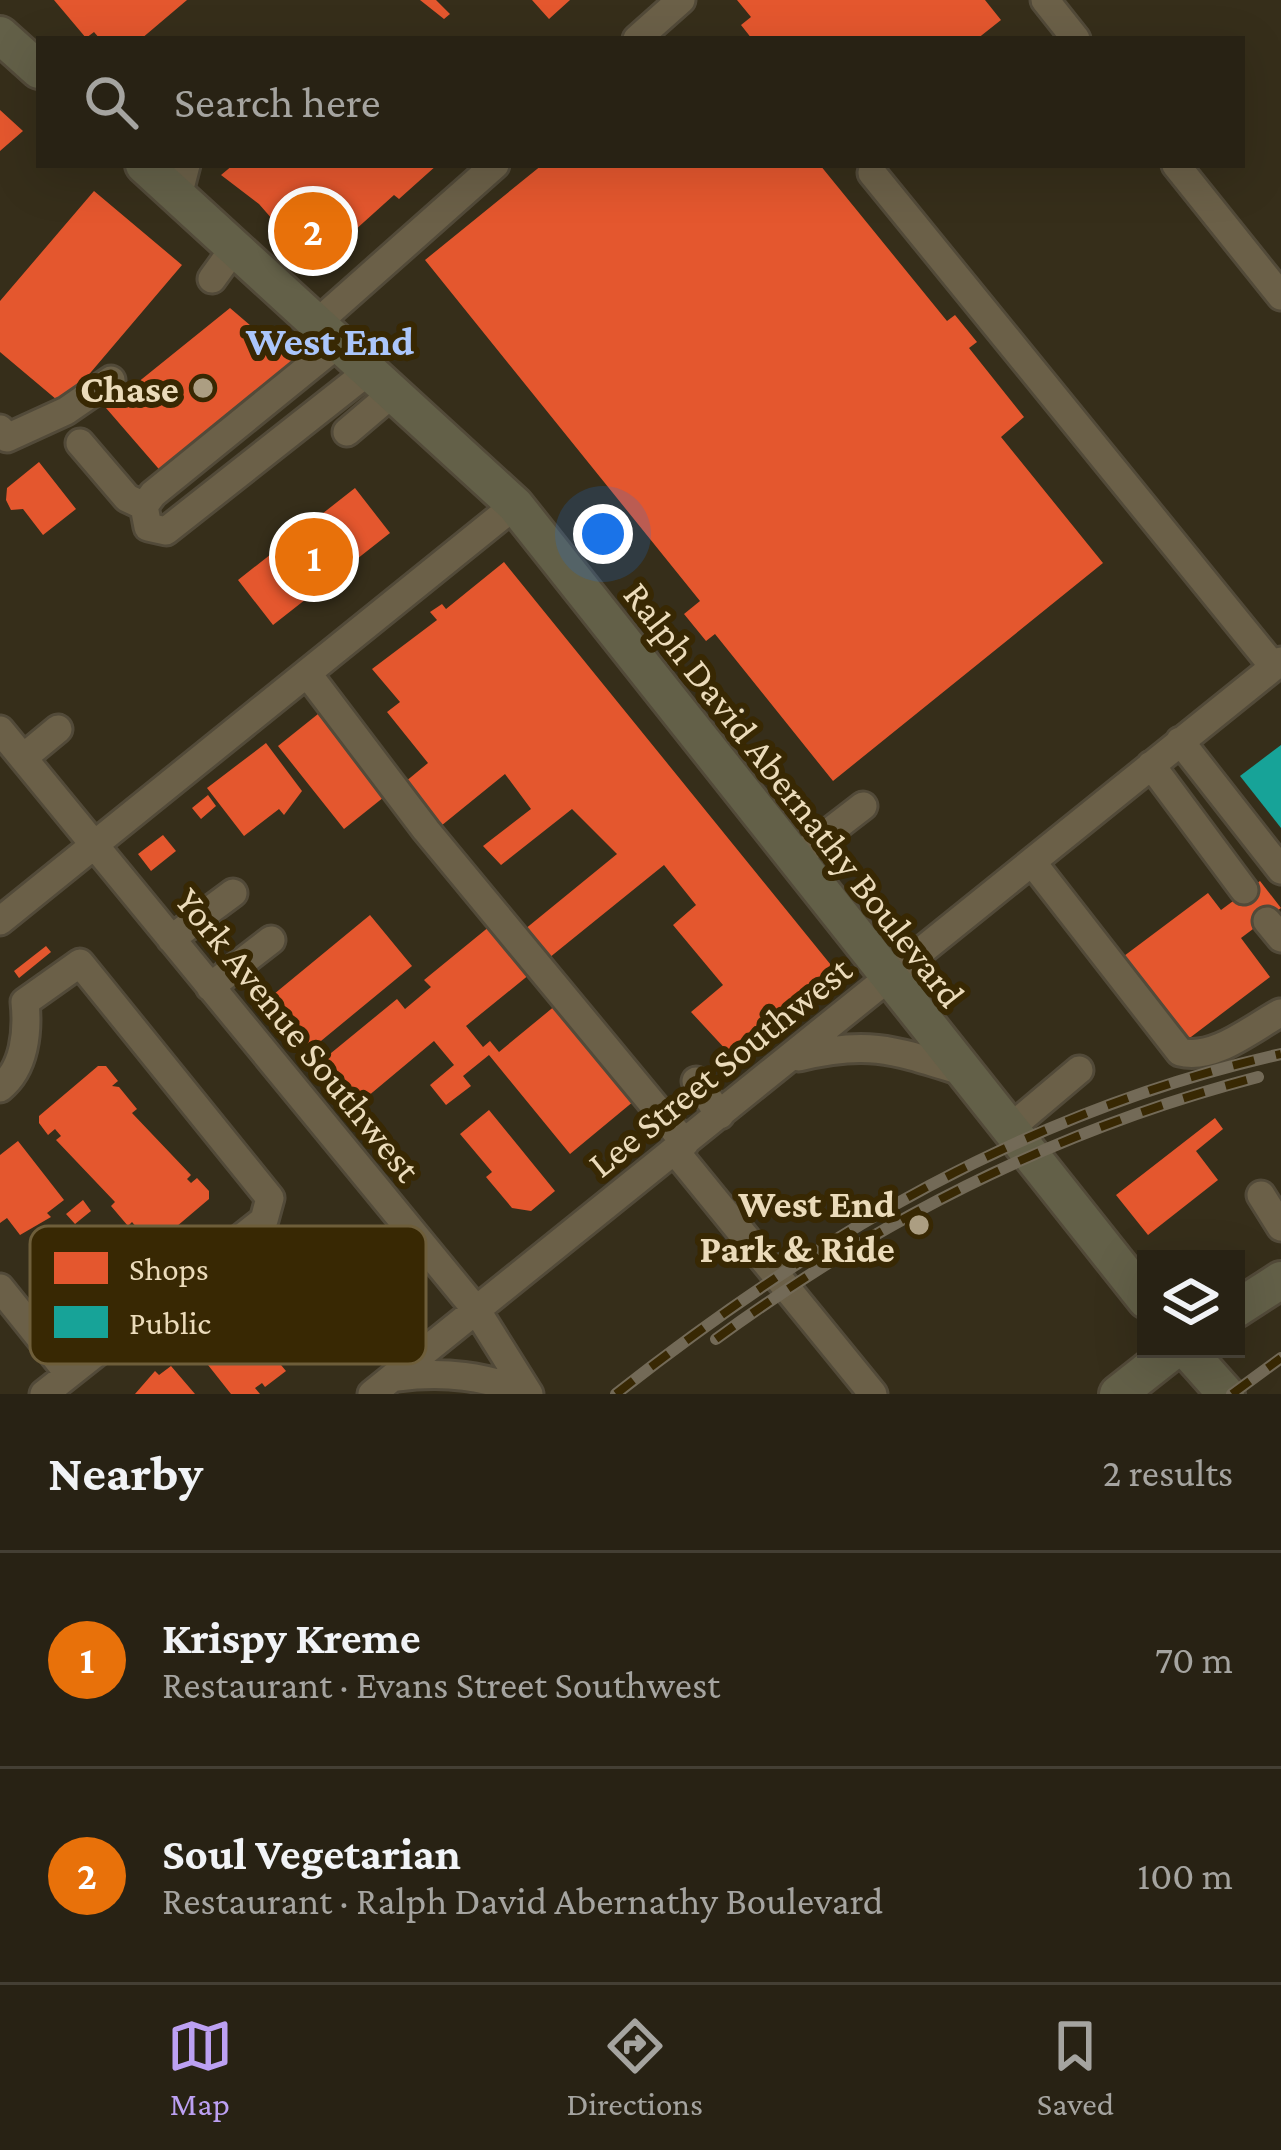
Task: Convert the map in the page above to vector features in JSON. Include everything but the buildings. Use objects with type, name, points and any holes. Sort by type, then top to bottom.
[{"type":"main road","points":[[0,35],[36,67]]},
{"type":"main road","name":"Ralph David Abernathy Boulevard","points":[[152,168],[182,180],[235,247],[515,505],[887,980],[1137,1289]]},
{"type":"main road","points":[[1245,1303],[1281,1280]]},
{"type":"main road","points":[[1118,1394],[1164,1358]]},
{"type":"main road","points":[[1194,1358],[1226,1394]]},
{"type":"street","points":[[640,36],[681,0]]},
{"type":"street","points":[[1045,0],[1074,36]]},
{"type":"street","points":[[144,506],[329,332],[492,168]]},
{"type":"street","points":[[1178,168],[1281,296]]},
{"type":"street","points":[[872,172],[1278,664]]},
{"type":"street","points":[[212,279],[235,247]]},
{"type":"street","points":[[0,429],[7,438],[66,411],[111,380]]},
{"type":"street","points":[[144,506],[148,527],[166,531],[382,381]]},
{"type":"street","points":[[347,432],[382,381]]},
{"type":"street","points":[[80,443],[127,498],[144,506]]},
{"type":"street","points":[[0,921],[515,505]]},
{"type":"street","name":"Lee Street Southwest","points":[[426,1351],[1278,664]]},
{"type":"street","points":[[307,674],[873,1394]]},
{"type":"street","points":[[7,743],[58,729]]},
{"type":"street","points":[[1180,741],[1281,870]]},
{"type":"street","name":"York Avenue Southwest","points":[[7,743],[40,799],[94,845],[407,1226]]},
{"type":"street","points":[[1151,765],[1244,890]]},
{"type":"street","points":[[793,860],[863,806]]},
{"type":"street","points":[[1032,862],[1180,1052],[1195,1056],[1214,1049],[1280,1013]]},
{"type":"street","points":[[171,939],[233,893]]},
{"type":"street","points":[[210,987],[271,940]]},
{"type":"street","points":[[0,1088],[9,1081],[28,1036],[26,1003],[80,963],[269,1198],[265,1220],[257,1226]]},
{"type":"street","points":[[789,1060],[848,1045],[891,1049],[961,1071]]},
{"type":"street","points":[[1008,1130],[1079,1070]]},
{"type":"street","points":[[696,1082],[720,1114]]},
{"type":"street","points":[[1261,1195],[1281,1227]]},
{"type":"street","name":"York Avenue Southwest","points":[[426,1249],[477,1311],[528,1394]]},
{"type":"street","points":[[0,1288],[30,1325]]},
{"type":"street","points":[[61,1364],[69,1374]]},
{"type":"street","points":[[44,1394],[82,1364]]},
{"type":"street","name":"Lee Street Southwest","points":[[382,1386],[410,1364]]},
{"type":"street","points":[[382,1386],[458,1374],[528,1394]]},
{"type":"railway","points":[[616,1394],[769,1282],[929,1186],[1099,1109],[1188,1078],[1281,1054]]},
{"type":"railway","points":[[716,1339],[842,1255],[974,1182],[1113,1123],[1258,1077]]},
{"type":"railway","points":[[1232,1394],[1281,1358]]},
{"type":"place","name":"Soul Vegetarian","points":[[313,231]]},
{"type":"place","name":"Chase","points":[[203,388]]},
{"type":"place","name":"Krispy Kreme","points":[[314,557]]},
{"type":"place","name":"West End Park & Ride","points":[[919,1225]]},
{"type":"district","name":"West End","points":[[330,340]]}]
